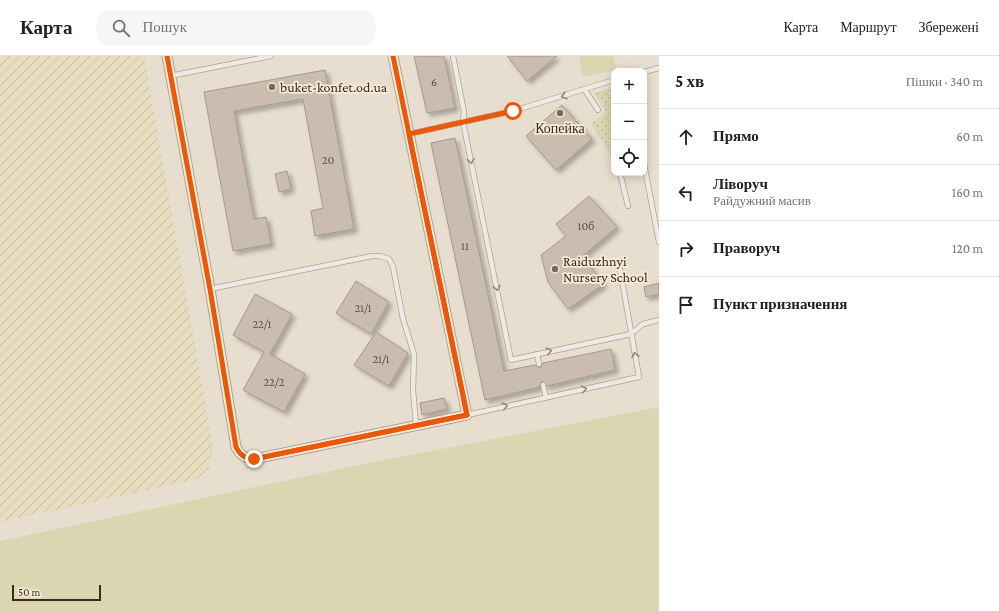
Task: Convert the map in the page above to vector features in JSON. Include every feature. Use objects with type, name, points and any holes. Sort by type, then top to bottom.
[{"type":"street","points":[[167,56],[210,289],[236,447],[239,454],[246,458],[260,458],[467,415],[393,56]]},
{"type":"lane","points":[[170,76],[271,56]]},
{"type":"lane","points":[[453,56],[464,112],[464,122],[511,360],[630,334],[643,324],[659,320]]},
{"type":"lane","points":[[647,71],[659,68]]},
{"type":"lane","points":[[409,134],[464,122],[585,90],[611,81]]},
{"type":"lane","points":[[585,90],[598,110]]},
{"type":"lane","points":[[621,176],[628,206]]},
{"type":"lane","points":[[646,176],[659,242]]},
{"type":"lane","points":[[210,289],[372,256],[380,256],[389,259],[393,267],[403,319],[414,354],[413,390],[416,425]]},
{"type":"lane","points":[[467,415],[639,376],[630,334],[620,270]]},
{"type":"lane","points":[[537,354],[539,364]]},
{"type":"lane","points":[[543,385],[546,397]]},
{"type":"shaded area","points":[[0,56],[144,56],[213,447],[209,469],[198,479],[0,522]]},
{"type":"shaded area","points":[[579,56],[613,56],[616,68],[611,68],[611,71],[583,77]]},
{"type":"shaded area","points":[[611,89],[611,155],[591,124],[606,112],[594,93]]},
{"type":"shaded area","points":[[659,407],[659,611],[0,611],[0,541],[364,464]]},
{"type":"building","points":[[414,56],[444,56],[455,108],[427,113]]},
{"type":"building","points":[[507,56],[557,56],[527,81]]},
{"type":"building","points":[[325,70],[354,229],[315,236],[311,211],[323,208],[303,99],[234,111],[254,219],[266,217],[271,244],[233,251],[204,92]]},
{"type":"building","points":[[562,105],[592,139],[556,170],[526,136]]},
{"type":"building","points":[[455,138],[504,371],[535,365],[540,368],[543,363],[611,349],[615,370],[547,386],[542,381],[540,387],[485,400],[431,143]]},
{"type":"building","points":[[287,171],[291,189],[279,192],[275,174]]},
{"type":"building","points":[[589,196],[617,227],[584,255],[587,262],[604,284],[568,309],[548,282],[541,255],[566,236],[556,224]]},
{"type":"building","points":[[356,281],[389,302],[371,334],[336,313]]},
{"type":"building","points":[[659,283],[659,294],[646,297],[644,287]]},
{"type":"building","points":[[255,294],[292,314],[270,354],[305,374],[284,412],[243,390],[264,352],[233,335]]},
{"type":"building","points":[[376,332],[408,353],[389,386],[354,365]]},
{"type":"building","points":[[444,398],[447,409],[422,415],[420,403]]},
{"type":"cycle path","points":[[167,56],[210,289],[236,447],[243,456],[254,459],[467,415],[393,56]]},
{"type":"place","name":"buket-konfet.od.ua","points":[[272,87]]},
{"type":"place","name":"Копейка","points":[[560,113]]},
{"type":"place","name":"Raiduzhnyi Nursery School","points":[[555,269]]},
{"type":"route","points":[[254,459],[467,415],[463,388],[409,134],[513,111]]}]
